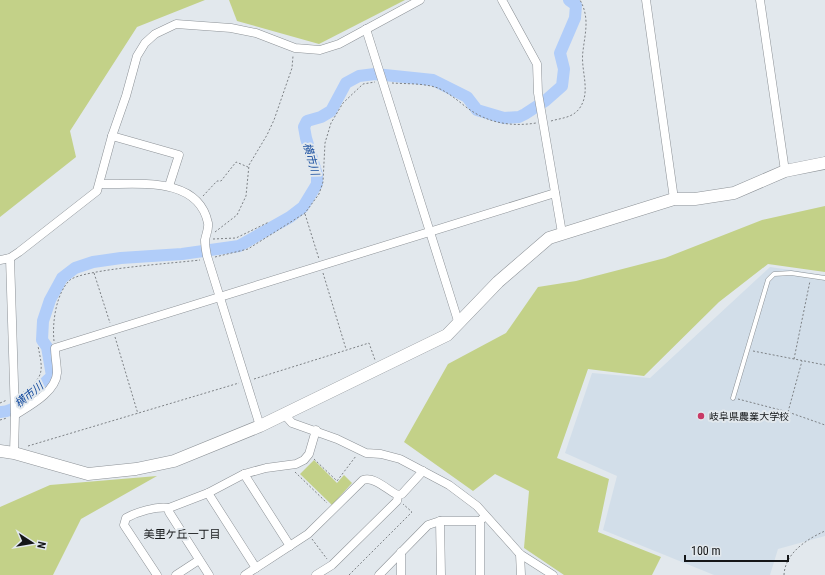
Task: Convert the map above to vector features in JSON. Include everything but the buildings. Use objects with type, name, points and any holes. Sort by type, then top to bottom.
[{"type":"street","points":[[0,260],[10,258],[90,198],[100,184],[112,136],[126,96],[136,56],[150,39],[167,27],[186,24],[243,30],[295,48],[308,50],[329,48],[420,0]]},
{"type":"street","points":[[502,0],[535,59],[538,93],[562,233]]},
{"type":"street","points":[[646,0],[674,200]]},
{"type":"street","points":[[760,0],[785,172]]},
{"type":"street","points":[[366,29],[459,324]]},
{"type":"street","points":[[112,136],[179,155],[169,186]]},
{"type":"street","points":[[0,451],[14,452],[88,474],[136,469],[174,461],[260,426],[447,335],[498,282],[549,238],[674,200],[695,199],[734,193],[785,172],[825,162]]},
{"type":"street","points":[[100,184],[169,186],[188,193],[198,201],[206,217],[208,225],[206,238],[208,257],[218,296],[260,426]]},
{"type":"street","points":[[15,415],[36,401],[52,387],[57,373],[54,348],[321,264],[555,193]]},
{"type":"street","points":[[10,258],[15,398],[14,452]]},
{"type":"street","points":[[284,414],[292,423],[316,430],[359,450],[400,459],[449,485],[486,514],[520,554],[553,575]]},
{"type":"street","points":[[157,575],[124,525],[126,518],[163,507],[169,508],[208,493],[244,474],[266,468],[289,465],[304,460],[309,454],[316,430]]},
{"type":"street","points":[[316,575],[332,565],[424,471]]},
{"type":"street","points":[[244,474],[290,546]]},
{"type":"street","points":[[245,575],[308,534],[363,480],[367,478],[398,498]]},
{"type":"street","points":[[208,493],[256,568]]},
{"type":"street","points":[[169,508],[169,512],[209,575]]},
{"type":"street","points":[[480,575],[480,522],[486,514]]},
{"type":"street","points":[[379,575],[428,525],[440,521],[480,522]]},
{"type":"street","points":[[440,521],[441,575]]},
{"type":"street","points":[[401,552],[401,575]]},
{"type":"street","points":[[520,554],[520,575]]},
{"type":"street","points":[[176,575],[199,560]]},
{"type":"lane","points":[[733,398],[768,280],[774,274],[791,273],[825,278]]},
{"type":"path","points":[[54,348],[53,331],[63,289],[71,280],[93,272],[208,257],[248,249],[305,213],[319,194],[323,182],[325,144],[331,123],[343,103],[363,84],[370,82],[437,88],[451,95],[472,111],[491,121],[516,125],[569,117],[579,108],[585,93],[582,52],[587,29],[580,0]]},
{"type":"path","points":[[206,238],[237,215],[246,196],[249,167],[274,120],[292,68],[295,48]]},
{"type":"path","points":[[198,201],[217,181],[221,181],[236,162],[249,167]]},
{"type":"path","points":[[305,213],[346,349]]},
{"type":"path","points":[[206,238],[222,240],[236,238],[269,222]]},
{"type":"path","points":[[93,272],[138,414]]},
{"type":"path","points":[[794,359],[812,276]]},
{"type":"path","points":[[14,452],[39,442],[138,414],[369,343],[378,368]]},
{"type":"path","points":[[0,402],[15,398],[31,386],[41,373],[43,367],[38,346]]},
{"type":"path","points":[[748,350],[825,365]]},
{"type":"path","points":[[788,412],[802,361]]},
{"type":"path","points":[[733,398],[788,412],[825,425]]},
{"type":"path","points":[[309,454],[336,481],[355,458],[359,450]]},
{"type":"path","points":[[289,465],[333,510]]},
{"type":"path","points":[[349,575],[412,512],[398,498]]},
{"type":"path","points":[[784,575],[788,561],[801,544],[825,531]]},
{"type":"path","points":[[308,534],[332,565]]},
{"type":"shaded area","name":"岐阜県農業大学校","points":[[770,267],[825,275],[825,536],[778,549],[770,575],[714,575],[603,530],[617,476],[565,453],[592,373],[650,378]]},
{"type":"green space","points":[[0,0],[205,0],[137,27],[70,131],[76,157],[0,217]]},
{"type":"green space","points":[[229,0],[405,0],[319,44],[237,21]]},
{"type":"green space","points":[[825,206],[825,272],[768,264],[719,302],[644,376],[588,369],[557,458],[609,479],[598,532],[661,557],[652,575],[564,575],[524,548],[529,491],[495,474],[473,491],[404,442],[448,364],[506,333],[538,287],[576,281],[665,258],[762,220]]},
{"type":"green space","points":[[314,460],[337,483],[344,475],[352,483],[332,505],[300,474]]},
{"type":"green space","points":[[157,476],[81,519],[53,575],[0,575],[0,507],[50,485]]},
{"type":"waterway","name":"横市川","points":[[0,412],[7,411],[21,404],[52,376],[47,347],[42,340],[43,321],[50,300],[62,278],[75,268],[93,262],[121,258],[182,254],[239,246],[290,217],[303,207],[317,184],[317,175],[304,127],[307,121],[321,117],[331,111],[346,83],[359,76],[375,74],[433,80],[467,97],[477,110],[504,118],[519,117],[525,114],[545,101],[562,86],[564,69],[560,53],[575,18],[576,5],[569,0]]},
{"type":"place","name":"岐阜県農業大学校","points":[[701,416]]},
{"type":"district","name":"美里ケ丘一丁目","points":[[182,534]]}]
